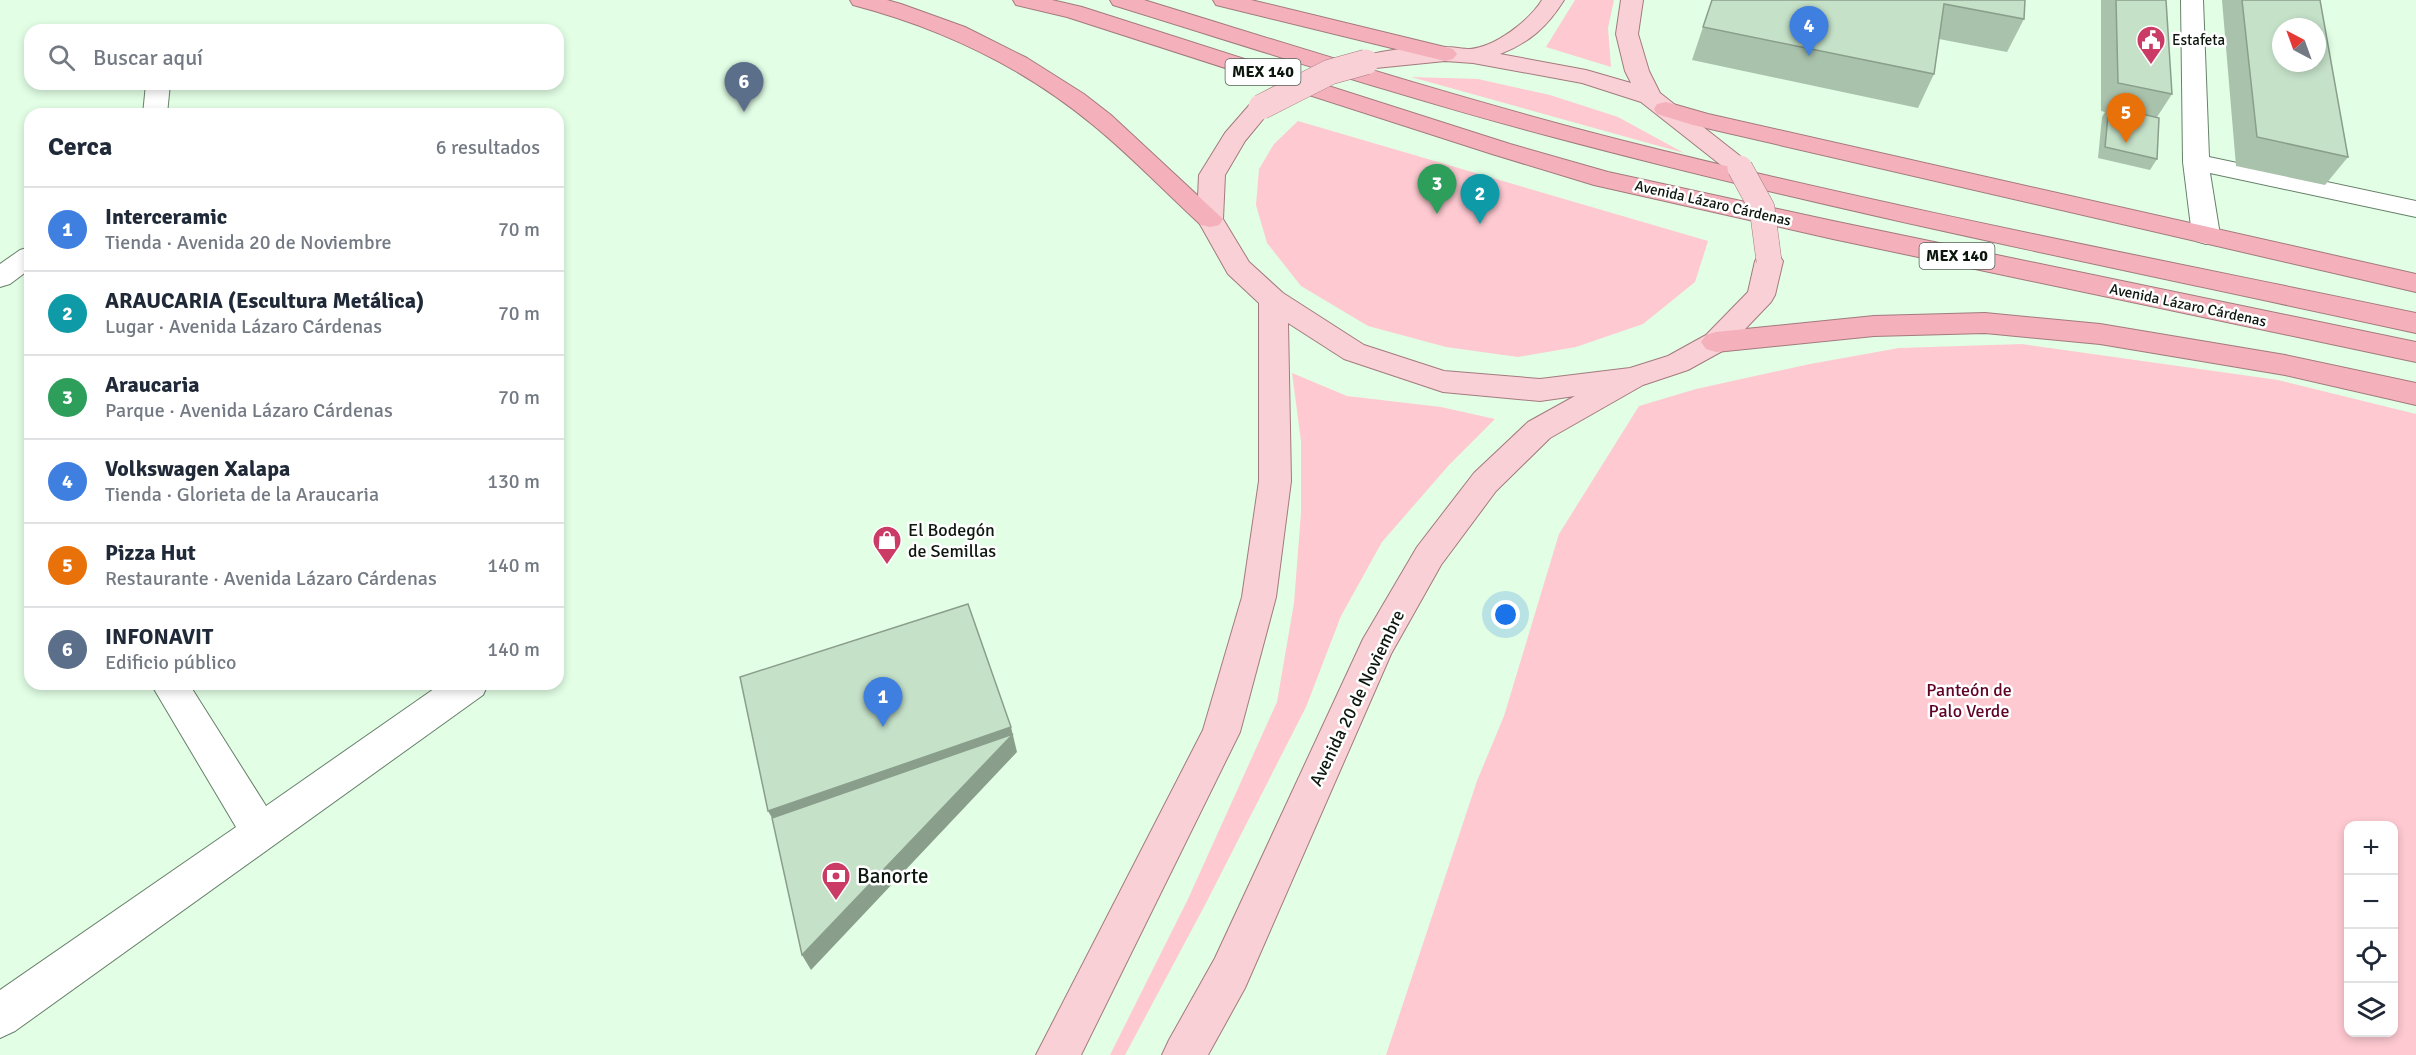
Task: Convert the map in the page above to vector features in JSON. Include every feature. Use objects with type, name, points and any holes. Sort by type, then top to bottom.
[{"type":"highway","points":[[861,0],[889,7],[965,34],[1033,72],[1100,119],[1210,219]]},
{"type":"highway","name":"Avenida Lázaro Cárdenas","points":[[1024,0],[1074,12],[1501,149],[1603,179],[1833,230],[2416,352]]},
{"type":"highway","name":"Avenida Lázaro Cárdenas","points":[[1121,0],[1517,120],[1622,148],[1855,202],[2416,323]]},
{"type":"highway","points":[[1224,0],[1257,4],[1445,54]]},
{"type":"highway","points":[[1658,103],[1702,120],[2416,283]]},
{"type":"highway","points":[[1716,342],[1874,326],[1985,323],[2100,334],[2285,365],[2416,394]]},
{"type":"main road","points":[[1473,56],[1499,48],[1531,30],[1553,0]]},
{"type":"main road","points":[[1632,0],[1627,34],[1637,71],[1658,103],[1740,168],[1762,208],[1769,261],[1761,295],[1716,342],[1678,363],[1632,378],[1540,390],[1443,381],[1354,352],[1273,300],[1238,268],[1210,219],[1212,175],[1234,138],[1261,107],[1330,72],[1366,62],[1445,54],[1473,56],[1586,77],[1658,103]]},
{"type":"main road","points":[[1058,1055],[1221,732],[1259,597],[1275,481],[1273,300]]},
{"type":"main road","name":"Avenida 20 de Noviembre","points":[[1184,1055],[1230,973],[1376,649],[1429,556],[1485,482],[1539,430],[1632,378]]},
{"type":"street","points":[[2192,0],[2196,162],[2206,235]]},
{"type":"street","points":[[156,108],[157,90]]},
{"type":"street","points":[[2196,162],[2416,209]]},
{"type":"street","points":[[0,278],[24,260]]},
{"type":"street","points":[[173,690],[261,832]]},
{"type":"street","points":[[0,1016],[462,690]]},
{"type":"green space","points":[[1575,0],[1614,0],[1608,28],[1611,67],[1546,47]]},
{"type":"green space","points":[[1411,77],[1478,79],[1550,95],[1618,117],[1684,153]]},
{"type":"green space","points":[[1298,121],[1708,241],[1695,282],[1643,324],[1576,347],[1518,357],[1446,347],[1368,326],[1301,286],[1267,243],[1256,205],[1259,169],[1274,144]]},
{"type":"green space","name":"Panteón de Palo Verde","points":[[2022,344],[2278,380],[2416,414],[2416,1055],[1386,1055],[1477,781],[1504,716],[1559,534],[1639,406],[1696,389],[1810,364],[1899,348]]},
{"type":"green space","points":[[1292,373],[1347,396],[1441,407],[1495,419],[1449,465],[1382,542],[1341,616],[1306,707],[1206,903],[1125,1055],[1110,1055],[1188,899],[1277,702],[1294,603],[1301,513],[1301,441]]},
{"type":"building","points":[[1712,0],[2025,0],[2024,19],[1944,4],[1934,74],[1703,27]]},
{"type":"building","points":[[2116,0],[2166,0],[2172,94],[2118,83]]},
{"type":"building","points":[[2242,0],[2320,0],[2323,18],[2272,18],[2272,72],[2326,72],[2326,34],[2348,157],[2257,137]]},
{"type":"building","points":[[2109,106],[2159,118],[2157,159],[2105,147]]},
{"type":"building","points":[[968,604],[1011,727],[768,811],[740,677]]},
{"type":"building","name":"Banorte","points":[[1013,734],[802,955],[772,818]]},
{"type":"place","name":"Volkswagen Xalapa","points":[[1809,56]]},
{"type":"place","name":"Estafeta","points":[[2151,66]]},
{"type":"place","name":"INFONAVIT","points":[[744,112]]},
{"type":"place","name":"Pizza Hut","points":[[2126,143]]},
{"type":"place","name":"Araucaria","points":[[1437,214]]},
{"type":"place","name":"ARAUCARIA (Escultura Metálica)","points":[[1480,224]]},
{"type":"place","name":"El Bodegón de Semillas","points":[[887,566]]},
{"type":"place","name":"Interceramic","points":[[883,727]]},
{"type":"place","name":"Banorte","points":[[836,902]]}]
